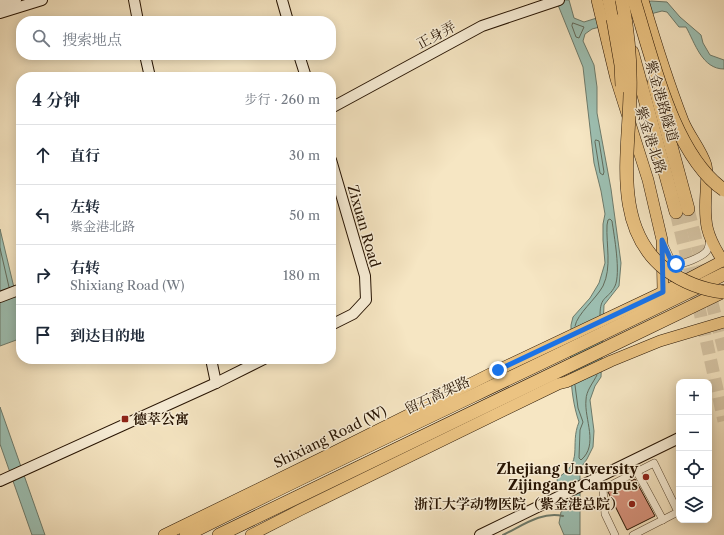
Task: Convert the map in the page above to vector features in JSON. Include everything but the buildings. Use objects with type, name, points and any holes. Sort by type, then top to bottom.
[{"type":"highway","points":[[609,0],[621,65],[628,196],[632,218],[639,236],[659,264],[678,278],[703,288],[724,292]]},
{"type":"highway","name":"紫金港路隧道","points":[[617,0],[682,210],[654,83],[630,0]]},
{"type":"highway","points":[[622,0],[630,54],[627,163]]},
{"type":"highway","points":[[634,0],[660,85],[683,142],[702,170],[714,183],[724,190]]},
{"type":"highway","name":"留石高架路","points":[[186,535],[259,498],[563,353],[607,325],[724,265]]},
{"type":"highway","points":[[219,535],[564,376],[615,344],[724,292]]},
{"type":"main road","name":"紫金港北路","points":[[597,0],[616,79],[648,180],[662,240],[663,292]]},
{"type":"main road","points":[[643,0],[656,46],[684,124],[699,149],[706,166],[706,226],[712,244],[724,265]]},
{"type":"main road","name":"Shixiang Road (W)","points":[[164,535],[566,337],[607,325],[663,292],[724,265]]},
{"type":"main road","points":[[252,535],[558,384],[564,376],[611,361],[660,342],[724,322]]},
{"type":"street","points":[[0,5],[16,0]]},
{"type":"street","points":[[0,14],[42,0]]},
{"type":"street","points":[[134,0],[137,16]]},
{"type":"street","points":[[282,0],[287,16]]},
{"type":"street","name":"正身弄","points":[[336,105],[482,26],[559,0]]},
{"type":"street","points":[[146,60],[149,72]]},
{"type":"street","points":[[301,60],[304,72]]},
{"type":"street","name":"Zixuan Road","points":[[336,177],[365,276],[366,300],[353,314],[336,322]]},
{"type":"street","points":[[662,240],[670,258],[676,264],[681,265],[705,253],[710,239]]},
{"type":"street","points":[[0,297],[16,292]]},
{"type":"street","points":[[212,364],[216,383]]},
{"type":"street","points":[[0,481],[216,383],[254,364]]},
{"type":"street","points":[[480,535],[676,440]]},
{"type":"street","points":[[641,457],[646,467]]},
{"type":"street","points":[[615,535],[605,514],[603,489],[654,463],[678,512],[633,535]]},
{"type":"street","points":[[637,472],[662,520]]},
{"type":"water","points":[[556,0],[569,0],[574,18],[584,22],[651,1],[667,2],[680,17],[701,35],[703,43],[710,55],[724,60],[724,69],[716,68],[710,65],[700,54],[686,27],[679,27],[667,12],[662,11],[592,29],[585,34],[583,41],[594,65],[597,87],[597,113],[611,189],[621,263],[619,286],[604,305],[601,377],[595,386],[590,400],[594,431],[593,447],[580,469],[580,535],[564,535],[559,523],[561,512],[566,508],[559,494],[557,478],[566,472],[574,460],[576,431],[579,422],[575,410],[572,386],[571,325],[573,317],[590,298],[599,283],[605,263],[603,224],[605,214],[594,163],[583,67]]},
{"type":"water","points":[[0,229],[16,296],[16,340],[0,346]]},
{"type":"water","points":[[0,407],[45,535],[32,535],[0,444]]},
{"type":"waterway","points":[[503,535],[539,517],[555,515],[563,516]]},
{"type":"tunnel","points":[[688,209],[724,350]]},
{"type":"tunnel","points":[[676,212],[724,421]]},
{"type":"place","name":"德萃公寓","points":[[125,419]]},
{"type":"place","name":"Zhejiang University Zijingang Campus","points":[[646,477]]},
{"type":"place","name":"浙江大学动物医院（紫金港总院）","points":[[632,504]]},
{"type":"route","points":[[498,370],[663,292],[662,240],[670,258],[676,264]]}]
